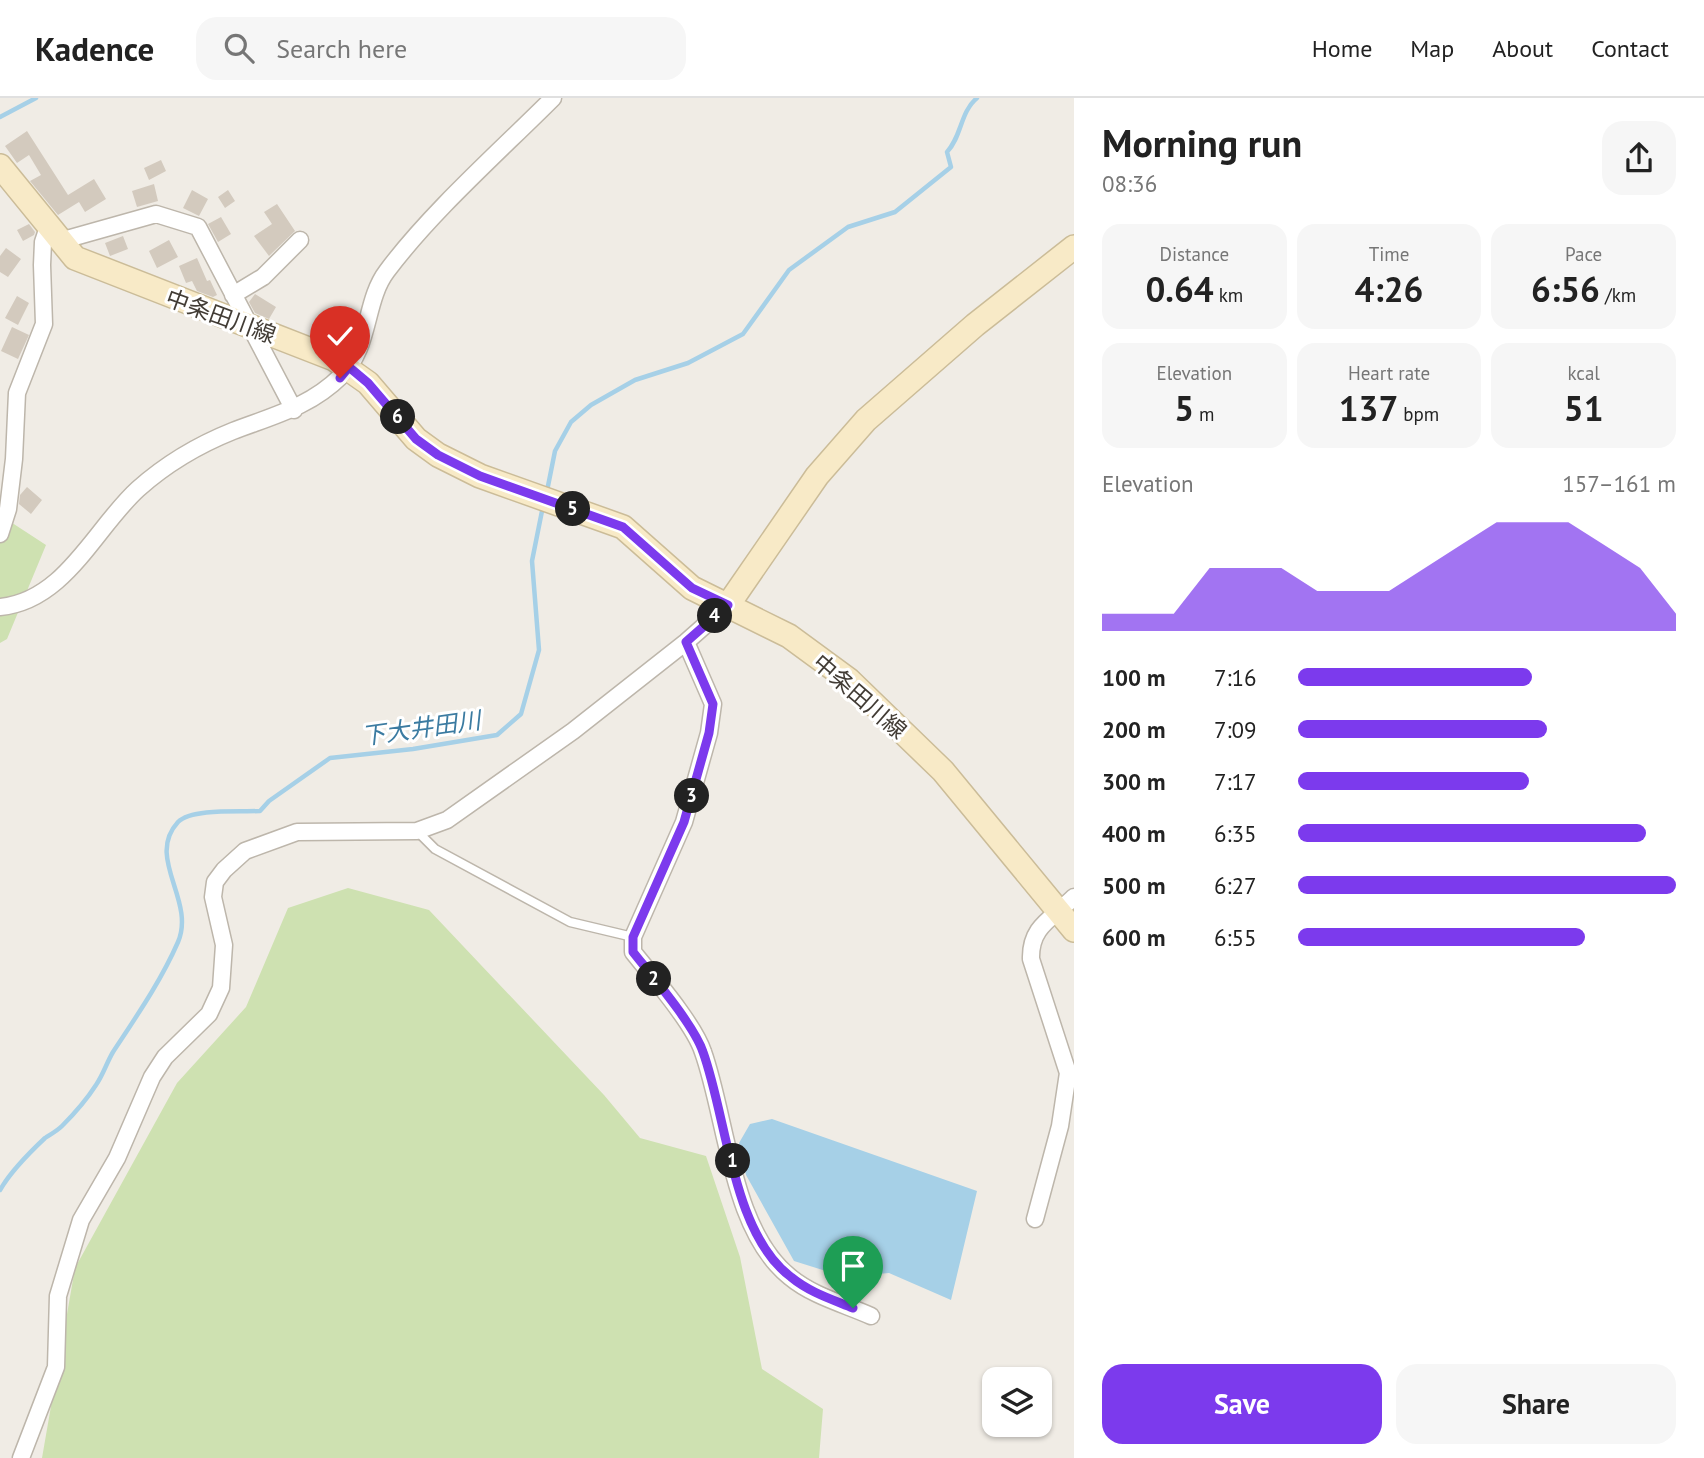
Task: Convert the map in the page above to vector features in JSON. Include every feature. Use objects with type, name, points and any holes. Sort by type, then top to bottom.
[{"type":"main road","name":"中条田川線","points":[[0,166],[75,258],[349,367],[368,383],[416,439],[438,455],[480,476],[623,527],[692,588],[789,636],[849,680],[943,771],[1071,920]]},
{"type":"main road","points":[[728,605],[817,476],[866,420],[975,325],[1074,247]]},
{"type":"street","points":[[0,607],[28,600],[50,586],[103,532],[136,491],[178,458],[231,432],[294,410],[314,398],[349,367],[367,332],[386,273],[553,98]]},
{"type":"street","points":[[0,534],[8,509],[14,459],[17,393],[44,324],[43,242],[54,234],[156,214],[198,227],[294,410]]},
{"type":"street","points":[[233,295],[263,277],[300,240]]},
{"type":"street","points":[[22,1458],[56,1367],[58,1296],[81,1220],[117,1158],[152,1077],[165,1057],[209,1014],[221,988],[224,945],[213,897],[215,882],[245,851],[297,832],[417,831],[447,820],[573,730],[686,642],[728,605]]},
{"type":"street","points":[[686,642],[713,704],[709,733],[684,822],[633,937],[633,952],[703,1049],[748,1213],[763,1245],[788,1276],[811,1291],[871,1316]]},
{"type":"street","points":[[1035,1219],[1060,1126],[1068,1073],[1031,959],[1031,942],[1035,932],[1071,920]]},
{"type":"lane","points":[[417,831],[435,849],[570,922],[633,937]]},
{"type":"green space","points":[[0,515],[46,545],[7,639],[0,643]]},
{"type":"green space","points":[[348,888],[429,910],[604,1095],[640,1138],[706,1156],[740,1257],[762,1369],[823,1409],[819,1458],[42,1458],[75,1268],[177,1083],[246,1007],[288,908]]},
{"type":"water","points":[[772,1119],[977,1191],[951,1300],[889,1273],[845,1277],[794,1261],[746,1175],[739,1143],[750,1124]]},
{"type":"building","points":[[27,131],[68,195],[94,179],[106,199],[85,212],[79,202],[58,215],[30,181],[41,175],[29,155],[17,163],[5,146]]},
{"type":"building","points":[[161,160],[166,171],[149,180],[144,168]]},
{"type":"building","points":[[154,184],[158,201],[137,207],[132,191]]},
{"type":"building","points":[[192,190],[208,199],[199,216],[183,208]]},
{"type":"building","points":[[228,190],[235,201],[225,208],[218,197]]},
{"type":"building","points":[[277,204],[295,231],[269,256],[254,236],[272,224],[264,212]]},
{"type":"building","points":[[221,217],[231,234],[218,242],[208,224]]},
{"type":"building","points":[[29,224],[35,232],[34,235],[23,241],[17,230]]},
{"type":"building","points":[[123,236],[128,249],[110,256],[105,243]]},
{"type":"building","points":[[169,240],[178,257],[157,268],[149,251]]},
{"type":"building","points":[[6,248],[21,259],[8,277],[0,272],[0,256]]},
{"type":"building","points":[[197,258],[207,281],[210,280],[217,295],[213,297],[197,291],[192,281],[186,283],[179,266]]},
{"type":"building","points":[[255,294],[276,307],[269,319],[255,313],[249,302]]},
{"type":"building","points":[[17,296],[29,303],[18,325],[5,318]]},
{"type":"building","points":[[12,327],[29,335],[18,359],[1,351]]},
{"type":"building","points":[[27,487],[42,500],[31,514],[19,504],[20,495]]},
{"type":"waterway","points":[[0,117],[36,98]]},
{"type":"waterway","name":"下大井田川","points":[[547,491],[555,451],[571,422],[591,405],[635,380],[688,363],[743,334],[789,270],[848,227],[895,212],[951,167],[947,152],[956,139],[967,110],[977,98]]},
{"type":"waterway","name":"下大井田川","points":[[0,1190],[27,1156],[62,1126],[89,1096],[113,1052],[156,985],[178,942],[182,926],[181,911],[168,865],[167,850],[169,836],[178,822],[205,813],[260,811],[269,801],[330,758],[413,749],[497,735],[521,714],[539,650],[532,561],[543,506]]},
{"type":"route","points":[[340,378],[349,367],[368,383],[416,439],[438,455],[480,476],[623,527],[692,588],[728,605],[686,642],[713,704],[709,733],[684,822],[633,937],[633,952],[703,1049],[748,1213],[763,1245],[788,1276],[811,1291],[853,1308]]}]
